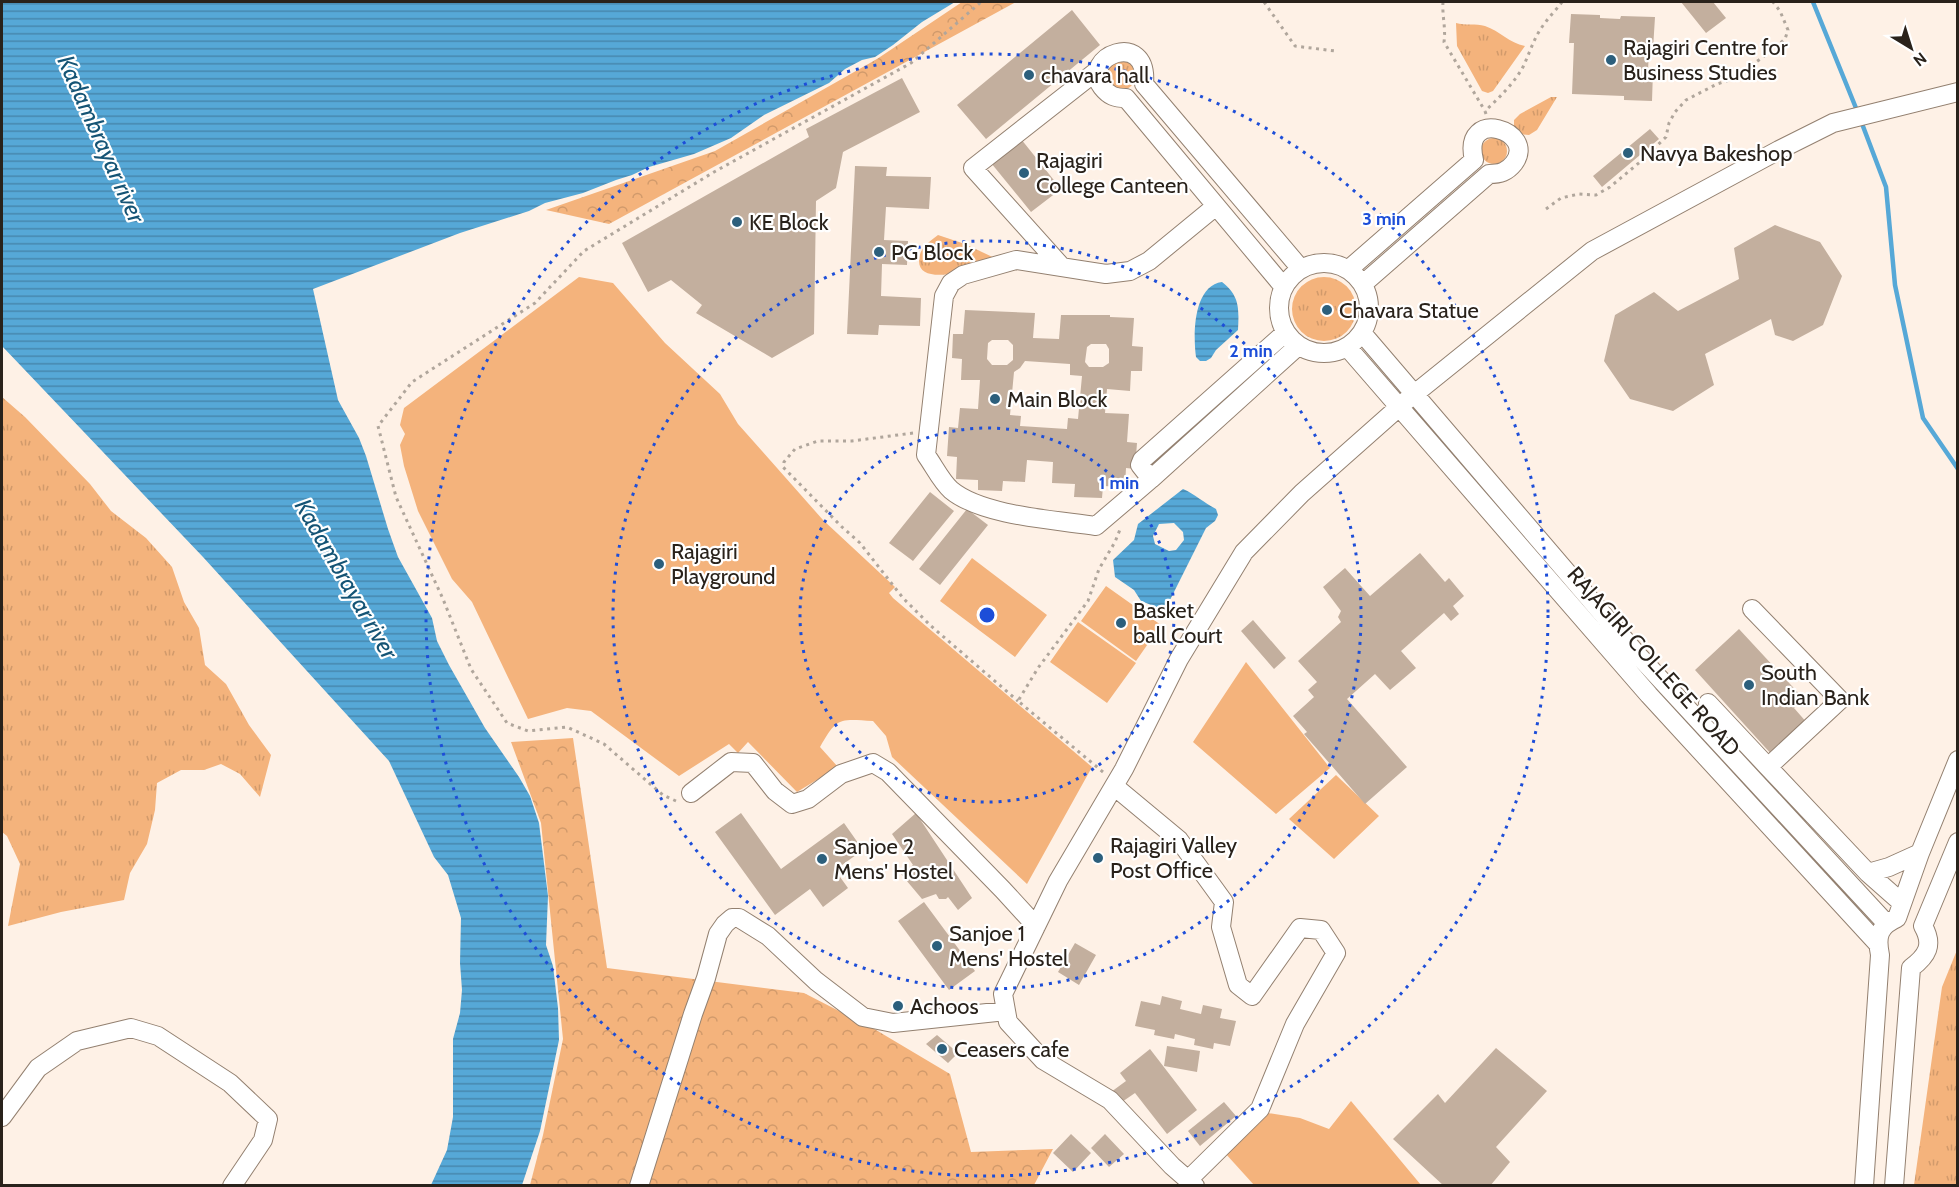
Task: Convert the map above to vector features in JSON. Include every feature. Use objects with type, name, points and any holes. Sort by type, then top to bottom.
[{"type":"street","points":[[1062,267],[973,168],[1098,70],[1104,58],[1116,52],[1129,52],[1140,60],[1145,72],[1144,84],[1300,269]]},
{"type":"street","points":[[1098,70],[1099,84],[1107,94],[1114,98],[1126,98],[1283,286]]},
{"type":"street","points":[[1110,780],[1179,840],[1224,902],[1221,927],[1235,975],[1238,985],[1252,996],[1300,928],[1321,930],[1336,953],[1295,1024],[1260,1109],[1192,1183],[1172,1166],[1110,1100],[1043,1060],[1008,1022],[1003,994],[1110,780],[1179,659],[1244,552],[1302,494],[1415,394],[1592,251],[1833,123],[1958,92]]},
{"type":"street","points":[[1349,269],[1474,160],[1473,140],[1488,119],[1509,133],[1519,152],[1508,169],[1498,174],[1489,174],[1363,284]]},
{"type":"street","points":[[1216,206],[1149,261],[1130,271],[1107,274],[1016,260],[963,274],[951,283],[944,296],[926,455],[950,489],[971,501],[997,511],[1096,526],[1298,346]]},
{"type":"street","points":[[1329,262],[1349,269],[1363,284],[1370,303],[1368,323],[1363,333],[1348,348],[1319,354],[1298,346],[1285,333],[1278,313],[1283,286],[1300,269],[1311,264],[1329,262]]},
{"type":"street","points":[[1151,479],[1140,465],[1142,460],[1285,333]]},
{"type":"street","name":"RAJAGIRI COLLEGE ROAD","points":[[1363,333],[1636,653],[1886,923]]},
{"type":"street","name":"RAJAGIRI COLLEGE ROAD","points":[[1348,348],[1649,695],[1892,966],[1901,969],[1911,968]]},
{"type":"street","points":[[1752,609],[1840,700],[1768,767]]},
{"type":"street","points":[[1708,703],[1868,873],[1902,903]]},
{"type":"street","points":[[1864,1185],[1880,932],[1886,923],[1897,918],[1920,853],[1958,760]]},
{"type":"street","points":[[691,793],[731,762],[753,763],[775,791],[792,804],[808,799],[841,774],[873,763],[888,772],[1036,927]]},
{"type":"street","points":[[1894,1185],[1911,968],[1925,955],[1929,945],[1928,934],[1923,926],[1958,842]]},
{"type":"street","points":[[1868,873],[1889,867],[1920,853]]},
{"type":"street","points":[[639,1185],[718,934],[732,918],[739,918],[768,936],[816,981],[863,1017],[892,1023],[1006,1011]]},
{"type":"street","points":[[2,1117],[38,1068],[77,1041],[131,1028],[158,1036],[230,1083],[268,1119],[263,1140],[232,1185]]},
{"type":"path","points":[[691,793],[679,802],[663,795],[604,744],[567,727],[528,731],[507,723],[471,669],[443,599],[396,497],[378,426],[412,382],[535,303],[584,251],[714,172],[911,63],[981,2]]},
{"type":"path","points":[[1264,2],[1295,46],[1335,51]]},
{"type":"path","points":[[1443,2],[1443,19],[1446,29],[1444,42],[1488,119],[1523,67],[1529,50],[1542,27],[1562,2]]},
{"type":"path","points":[[1546,209],[1561,198],[1579,194],[1596,195],[1610,187],[1666,137],[1669,123],[1686,100],[1730,80],[1785,39],[1788,30],[1780,11],[1773,2]]},
{"type":"path","points":[[929,432],[852,441],[818,441],[795,449],[783,466],[868,552],[903,598],[931,626],[1110,780]]},
{"type":"path","points":[[1018,701],[1038,668],[1088,600],[1099,568],[1121,530],[1122,520],[1115,510]]},
{"type":"green space","points":[[962,2],[1016,2],[609,224],[546,210],[715,151],[877,59]]},
{"type":"green space","points":[[1456,23],[1485,26],[1525,46],[1493,91],[1488,93],[1482,91],[1457,46]]},
{"type":"green space","points":[[1121,60],[1131,65],[1136,75],[1131,85],[1121,90],[1111,85],[1106,75],[1111,65]]},
{"type":"green space","points":[[1551,97],[1557,97],[1537,130],[1529,135],[1519,134],[1514,129],[1514,120],[1520,114]]},
{"type":"green space","points":[[1494,138],[1503,142],[1507,151],[1503,160],[1494,164],[1485,160],[1481,151],[1485,142]]},
{"type":"green space","points":[[938,235],[965,244],[1001,261],[954,273],[930,274],[922,269],[919,256],[925,246]]},
{"type":"green space","name":"Rajagiri Playground","points":[[579,277],[613,283],[665,343],[720,394],[738,424],[823,520],[895,587],[889,593],[893,598],[1092,767],[1027,884],[892,757],[886,736],[873,721],[846,720],[835,725],[820,747],[838,767],[797,792],[748,742],[738,753],[729,744],[679,776],[591,711],[567,708],[528,719],[472,602],[452,579],[418,511],[404,466],[400,445],[405,434],[400,425],[404,408]]},
{"type":"green space","points":[[1318,277],[1330,277],[1347,286],[1354,297],[1356,309],[1354,321],[1347,332],[1330,341],[1318,341],[1306,336],[1297,327],[1292,315],[1292,303],[1297,291],[1306,282]]},
{"type":"green space","points":[[2,397],[25,417],[90,484],[111,511],[146,538],[172,567],[184,602],[199,628],[205,665],[226,684],[249,725],[271,755],[260,797],[240,774],[221,764],[204,770],[181,770],[157,783],[155,810],[147,844],[130,873],[124,900],[61,912],[8,926],[20,864],[7,836],[2,832]]},
{"type":"green space","points":[[972,558],[1047,615],[1015,657],[940,601]]},
{"type":"green space","name":"Basket ball Court","points":[[1106,586],[1161,625],[1136,661],[1081,621]]},
{"type":"green space","points":[[1078,622],[1136,663],[1107,703],[1050,662]]},
{"type":"green space","points":[[1246,662],[1330,768],[1276,814],[1193,742]]},
{"type":"green space","points":[[573,738],[607,968],[804,993],[876,1030],[950,1074],[971,1152],[1053,1149],[1034,1185],[530,1185],[563,1039],[541,823],[511,742]]},
{"type":"green space","points":[[1336,775],[1379,816],[1334,859],[1289,819]]},
{"type":"green space","points":[[1957,950],[1957,1185],[1914,1185],[1942,987]]},
{"type":"green space","points":[[1351,1101],[1421,1185],[1254,1185],[1225,1153],[1268,1113],[1300,1118],[1329,1129]]},
{"type":"water","name":"Kadambrayar river","points":[[2,2],[955,2],[922,22],[875,57],[862,60],[845,69],[829,83],[764,115],[731,138],[694,154],[649,167],[583,193],[545,203],[529,211],[460,233],[313,289],[338,400],[366,456],[398,557],[432,618],[437,641],[449,665],[485,728],[530,796],[539,823],[548,896],[546,945],[553,966],[559,1040],[540,1131],[522,1185],[431,1185],[447,1150],[453,1117],[453,1039],[460,1013],[462,990],[461,918],[448,875],[434,857],[389,761],[203,557],[2,346]]},
{"type":"water","points":[[1222,282],[1232,292],[1237,303],[1238,330],[1216,350],[1211,358],[1200,361],[1196,357],[1195,325],[1200,302],[1212,285]]},
{"type":"water","points":[[1183,489],[1216,509],[1218,515],[1215,521],[1206,528],[1168,604],[1159,608],[1141,601],[1134,590],[1115,577],[1113,560],[1134,540],[1138,524]],"holes":[[[1174,523],[1183,532],[1184,540],[1176,550],[1169,551],[1155,544],[1153,536],[1159,524]]]},
{"type":"building","points":[[1681,2],[1713,2],[1726,18],[1706,33]]},
{"type":"building","name":"chavara hall","points":[[1072,10],[1100,45],[986,139],[957,105]]},
{"type":"building","name":"Rajagiri Centre for Business Studies","points":[[1571,14],[1600,15],[1600,18],[1620,19],[1621,16],[1655,17],[1653,49],[1649,49],[1648,71],[1653,71],[1652,101],[1624,100],[1624,96],[1572,94],[1574,43],[1569,43]]},
{"type":"building","name":"KE Block","points":[[902,78],[920,112],[843,152],[836,188],[816,201],[814,334],[772,358],[696,313],[702,305],[671,280],[648,292],[622,243],[809,137],[806,129]]},
{"type":"building","points":[[1650,129],[1659,139],[1602,187],[1593,176]]},
{"type":"building","name":"Rajagiri College Canteen","points":[[1017,134],[1061,189],[1031,212],[987,158]]},
{"type":"building","name":"PG Block","points":[[855,166],[887,167],[886,176],[931,177],[929,209],[886,207],[884,240],[908,241],[907,265],[882,264],[881,296],[921,298],[920,326],[879,325],[878,335],[847,334]]},
{"type":"building","points":[[1775,225],[1820,242],[1842,276],[1823,325],[1793,341],[1775,335],[1771,319],[1705,354],[1714,385],[1673,411],[1630,399],[1604,361],[1615,315],[1654,292],[1678,311],[1739,279],[1734,248]]},
{"type":"building","name":"Main Block","points":[[965,310],[1035,313],[1033,338],[1059,339],[1061,315],[1110,315],[1110,317],[1134,318],[1132,346],[1143,347],[1142,371],[1131,371],[1130,391],[1107,389],[1105,413],[1129,414],[1127,442],[1137,443],[1135,469],[1126,468],[1125,487],[1103,486],[1102,498],[1074,497],[1075,484],[1052,483],[1053,462],[1027,460],[1025,482],[1003,481],[1002,491],[978,490],[978,480],[956,479],[957,457],[947,456],[949,427],[958,428],[960,408],[978,409],[980,380],[961,380],[962,359],[952,358],[953,334],[963,334]],"holes":[[[992,340],[1008,340],[1013,345],[1013,360],[1007,365],[992,365],[987,359],[988,343]],[[1091,344],[1106,344],[1109,349],[1109,363],[1103,367],[1089,367],[1085,362],[1087,347]],[[1025,361],[1070,364],[1070,375],[1082,376],[1078,419],[1068,418],[1067,429],[1020,426],[1021,416],[1010,415],[1014,372]]]},
{"type":"building","points":[[930,492],[954,511],[913,561],[889,543]]},
{"type":"building","points":[[967,509],[988,525],[940,585],[919,569]]},
{"type":"building","points":[[1420,553],[1445,582],[1449,578],[1464,596],[1453,606],[1459,614],[1451,621],[1444,613],[1401,651],[1416,668],[1390,690],[1375,674],[1347,699],[1407,767],[1365,804],[1304,734],[1307,732],[1293,716],[1314,697],[1308,690],[1317,682],[1298,661],[1341,622],[1338,617],[1341,611],[1323,587],[1345,568],[1370,596]]},
{"type":"building","points":[[1253,620],[1286,658],[1274,669],[1241,631]]},
{"type":"building","name":"South Indian Bank","points":[[1739,629],[1804,699],[1794,708],[1808,724],[1773,756],[1695,670]]},
{"type":"building","name":"Sanjoe 2 Mens' Hostel","points":[[741,813],[781,869],[844,823],[863,850],[835,870],[848,888],[823,907],[810,889],[775,915],[715,832]]},
{"type":"building","points":[[916,813],[972,898],[958,910],[948,897],[939,899],[936,894],[922,899],[901,874],[913,865],[892,834]]},
{"type":"building","name":"Sanjoe 1 Mens' Hostel","points":[[924,902],[975,971],[949,990],[898,921]]},
{"type":"building","points":[[1075,943],[1096,955],[1079,985],[1058,972]]},
{"type":"building","points":[[1162,996],[1182,1001],[1180,1009],[1201,1014],[1203,1005],[1222,1009],[1220,1018],[1236,1021],[1230,1046],[1214,1043],[1213,1049],[1194,1045],[1195,1039],[1175,1034],[1174,1039],[1154,1035],[1155,1030],[1135,1026],[1141,1001],[1160,1005]]},
{"type":"building","name":"Ceasers cafe","points":[[937,1035],[958,1053],[948,1063],[926,1044]]},
{"type":"building","points":[[1167,1046],[1200,1051],[1197,1072],[1164,1066]]},
{"type":"building","points":[[1496,1048],[1547,1091],[1496,1147],[1510,1162],[1490,1186],[1444,1186],[1393,1139],[1438,1094],[1445,1103]]},
{"type":"building","points":[[1150,1049],[1197,1110],[1167,1134],[1135,1093],[1119,1104],[1111,1092],[1126,1081],[1120,1073]]},
{"type":"building","points":[[1224,1102],[1236,1116],[1200,1146],[1188,1131]]},
{"type":"building","points":[[1071,1134],[1091,1153],[1073,1172],[1053,1153]]},
{"type":"building","points":[[1105,1134],[1124,1154],[1109,1167],[1091,1148]]},
{"type":"waterway","points":[[1813,2],[1858,113]]},
{"type":"waterway","points":[[1861,121],[1886,187],[1895,285],[1923,418],[1958,469]]},
{"type":"place","name":"Rajagiri Centre for Business Studies","points":[[1611,60]]},
{"type":"place","name":"chavara hall","points":[[1029,75]]},
{"type":"place","name":"Navya Bakeshop","points":[[1628,153]]},
{"type":"place","name":"Rajagiri College Canteen","points":[[1024,173]]},
{"type":"place","name":"KE Block","points":[[737,222]]},
{"type":"place","name":"PG Block","points":[[879,252]]},
{"type":"place","name":"Chavara Statue","points":[[1327,310]]},
{"type":"place","name":"Main Block","points":[[995,399]]},
{"type":"place","name":"Rajagiri Playground","points":[[659,564]]},
{"type":"place","name":"Basket ball Court","points":[[1121,623]]},
{"type":"place","name":"South Indian Bank","points":[[1749,685]]},
{"type":"place","name":"Rajagiri Valley Post Office","points":[[1098,858]]},
{"type":"place","name":"Sanjoe 2 Mens' Hostel","points":[[822,859]]},
{"type":"place","name":"Sanjoe 1 Mens' Hostel","points":[[937,946]]},
{"type":"place","name":"Achoos","points":[[898,1006]]},
{"type":"place","name":"Ceasers cafe","points":[[942,1049]]}]
